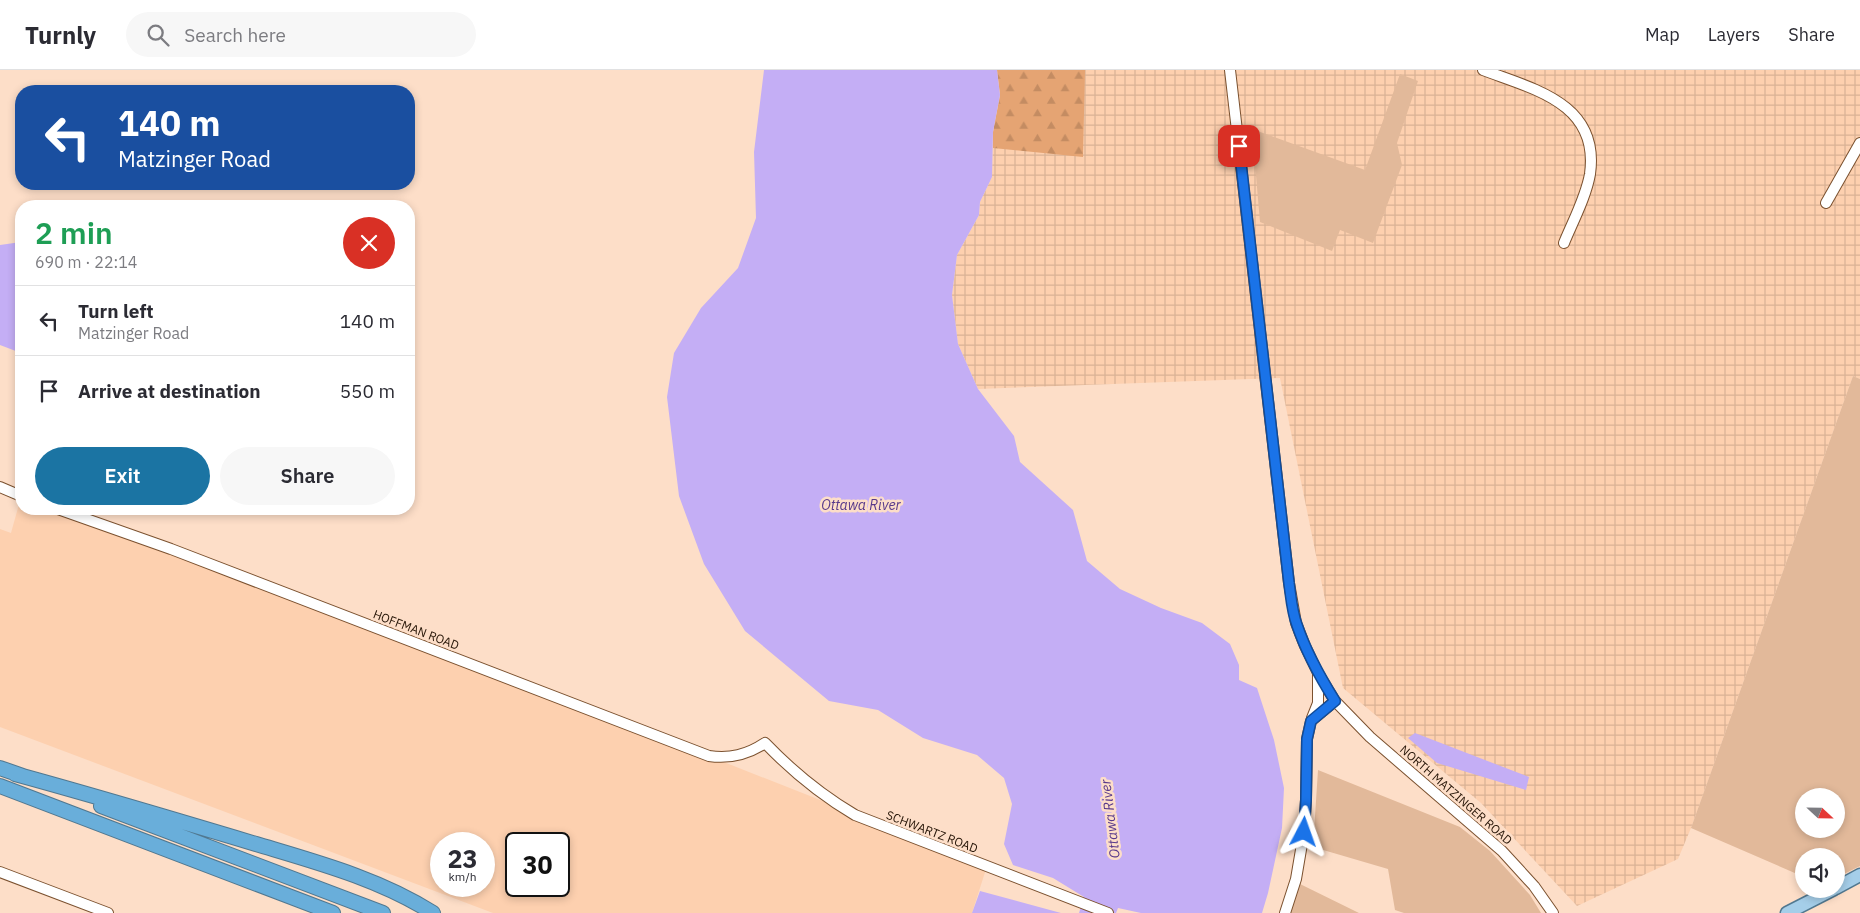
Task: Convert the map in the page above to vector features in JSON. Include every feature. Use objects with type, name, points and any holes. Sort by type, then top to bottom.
[{"type":"highway","points":[[0,768],[384,913]]},
{"type":"highway","points":[[16,774],[180,820],[328,866],[390,890],[414,901],[433,913]]},
{"type":"highway","points":[[0,786],[333,913]]},
{"type":"highway","points":[[284,894],[315,913]]},
{"type":"main road","points":[[1845,883],[1860,875]]},
{"type":"main road","points":[[1787,913],[1816,898]]},
{"type":"street","name":"NORTH MATZINGER ROAD","points":[[1230,70],[1289,583],[1296,623],[1318,673],[1335,701],[1370,737],[1502,851],[1530,880],[1554,913]]},
{"type":"street","points":[[1483,70],[1550,96],[1569,110],[1583,129],[1588,140],[1590,152],[1590,174],[1564,243]]},
{"type":"street","points":[[1826,203],[1860,142]]},
{"type":"street","points":[[0,487],[15,493]]},
{"type":"street","name":"HOFFMAN ROAD","points":[[75,515],[171,549],[709,756],[734,757],[751,751],[765,743]]},
{"type":"street","points":[[1284,913],[1296,879],[1304,832],[1307,739],[1318,703],[1318,673]]},
{"type":"street","points":[[1311,721],[1335,701]]},
{"type":"street","name":"SCHWARTZ ROAD","points":[[765,743],[779,758],[818,792],[855,815],[1108,913]]},
{"type":"street","points":[[0,873],[89,910],[108,913]]},
{"type":"shaded area","points":[[997,70],[1860,70],[1860,379],[1853,376],[1691,828],[1678,859],[1577,906],[1481,803],[1343,688],[1280,378],[978,389],[958,344],[952,295],[957,255],[979,215],[980,202],[992,177],[993,132],[1000,95]]},
{"type":"shaded area","points":[[1400,74],[1418,81],[1397,143],[1402,165],[1373,243],[1340,230],[1332,251],[1260,222],[1252,129],[1365,170]]},
{"type":"shaded area","points":[[1853,376],[1860,379],[1860,866],[1845,874],[1845,848],[1795,848],[1795,873],[1691,828]]},
{"type":"shaded area","points":[[16,515],[74,515],[701,753],[987,866],[972,913],[493,913],[451,897],[495,897],[495,832],[430,832],[430,889],[0,727],[0,529],[11,533]]},
{"type":"shaded area","points":[[1318,770],[1460,827],[1490,851],[1530,895],[1541,913],[1404,913],[1395,910],[1388,869],[1313,847]]},
{"type":"shaded area","points":[[1300,884],[1359,913],[1290,913]]},
{"type":"green space","points":[[997,70],[1085,70],[1083,157],[993,148],[993,132],[1000,95]]},
{"type":"water","name":"Ottawa River","points":[[764,70],[997,70],[1000,95],[993,132],[992,177],[980,202],[979,215],[957,255],[952,295],[958,344],[978,389],[1014,436],[1020,462],[1073,510],[1087,561],[1120,589],[1161,608],[1202,623],[1230,644],[1239,665],[1239,680],[1257,688],[1274,740],[1284,788],[1282,828],[1262,913],[1141,913],[1118,908],[1116,913],[1079,913],[1084,897],[1053,878],[1013,865],[1004,844],[1012,804],[1004,778],[977,755],[923,738],[878,710],[829,701],[745,631],[704,564],[679,496],[667,397],[674,353],[701,308],[738,268],[756,218],[754,152]]},
{"type":"water","points":[[15,243],[15,351],[0,345],[0,245]]},
{"type":"water","points":[[1415,733],[1529,777],[1526,790],[1437,763],[1408,738]]},
{"type":"water","points":[[980,891],[1061,913],[972,913]]},
{"type":"route","points":[[1239,146],[1289,583],[1296,623],[1311,660],[1335,701],[1311,721],[1307,739],[1304,832]]}]
